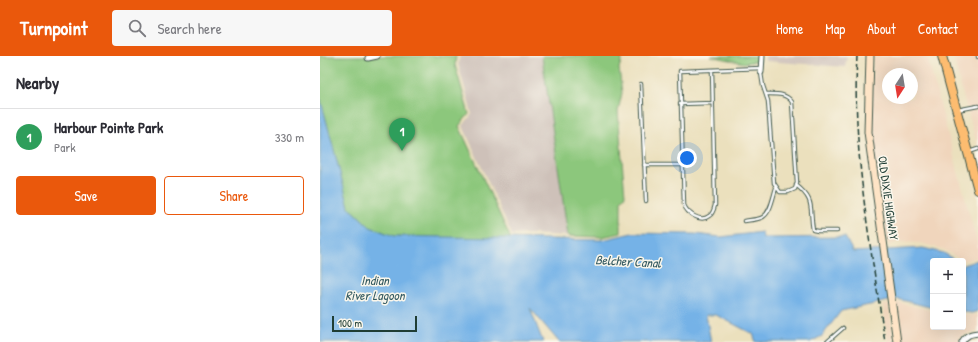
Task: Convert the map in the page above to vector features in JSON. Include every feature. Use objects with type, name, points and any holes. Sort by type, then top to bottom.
[{"type":"main road","points":[[942,56],[978,186]]},
{"type":"street","points":[[368,58],[377,56]]},
{"type":"street","points":[[761,70],[762,56]]},
{"type":"street","name":"OLD DIXIE HIGHWAY","points":[[870,56],[868,132],[897,342]]},
{"type":"street","points":[[962,342],[965,337],[970,334],[978,333]]},
{"type":"lane","points":[[712,70],[715,204],[710,216],[706,218],[698,218],[687,211],[684,205],[680,71],[712,70],[761,70],[763,86],[768,101],[774,184],[780,192],[788,192],[795,189],[796,185],[792,102],[790,98],[784,95],[766,94]]},
{"type":"lane","points":[[641,84],[646,201]]},
{"type":"lane","points":[[680,104],[713,103]]},
{"type":"lane","points":[[957,110],[978,106]]},
{"type":"lane","points":[[968,153],[978,149]]},
{"type":"lane","points":[[644,165],[682,165]]},
{"type":"lane","points":[[796,185],[808,196],[813,230],[837,231]]},
{"type":"lane","points":[[744,221],[762,218],[764,216],[769,210],[776,188]]},
{"type":"lane","points":[[827,342],[843,328]]},
{"type":"shaded area","points":[[460,56],[542,56],[568,236],[529,234],[512,235],[463,126],[472,114],[458,64]]},
{"type":"shaded area","points":[[765,56],[847,56],[845,67],[765,61]]},
{"type":"shaded area","points":[[873,56],[927,56],[978,246],[978,257],[966,260],[966,258],[958,258],[945,250],[921,243],[899,242],[888,245],[871,132]]},
{"type":"shaded area","points":[[953,56],[978,56],[978,147],[964,99]]},
{"type":"shaded area","points":[[897,302],[930,310],[930,330],[966,330],[966,315],[978,315],[978,331],[963,335],[957,342],[900,342],[895,303]]},
{"type":"shaded area","points":[[889,304],[894,342],[888,342],[883,305]]},
{"type":"green space","points":[[320,56],[456,56],[455,65],[469,114],[459,126],[511,239],[394,236],[370,227],[349,207],[320,97]]},
{"type":"green space","points":[[542,56],[623,56],[619,68],[622,93],[618,111],[625,196],[621,200],[621,233],[602,237],[568,236]]},
{"type":"green space","points":[[711,56],[759,56],[759,61],[744,63]]},
{"type":"water","name":"Indian River Lagoon","points":[[320,97],[349,207],[370,227],[394,236],[602,240],[632,233],[695,234],[721,237],[762,232],[763,238],[845,237],[853,252],[923,248],[944,253],[952,258],[930,258],[930,307],[898,299],[841,311],[822,336],[810,342],[756,342],[753,334],[716,315],[706,315],[711,342],[559,342],[530,308],[543,342],[320,342]]},
{"type":"water","points":[[978,260],[978,311],[972,313],[966,312],[966,264]]},
{"type":"railway","points":[[857,56],[856,92],[860,164],[885,342]]},
{"type":"place","name":"Harbour Pointe Park","points":[[402,151]]},
{"type":"water label","name":"Belcher Canal","points":[[628,261]]}]
